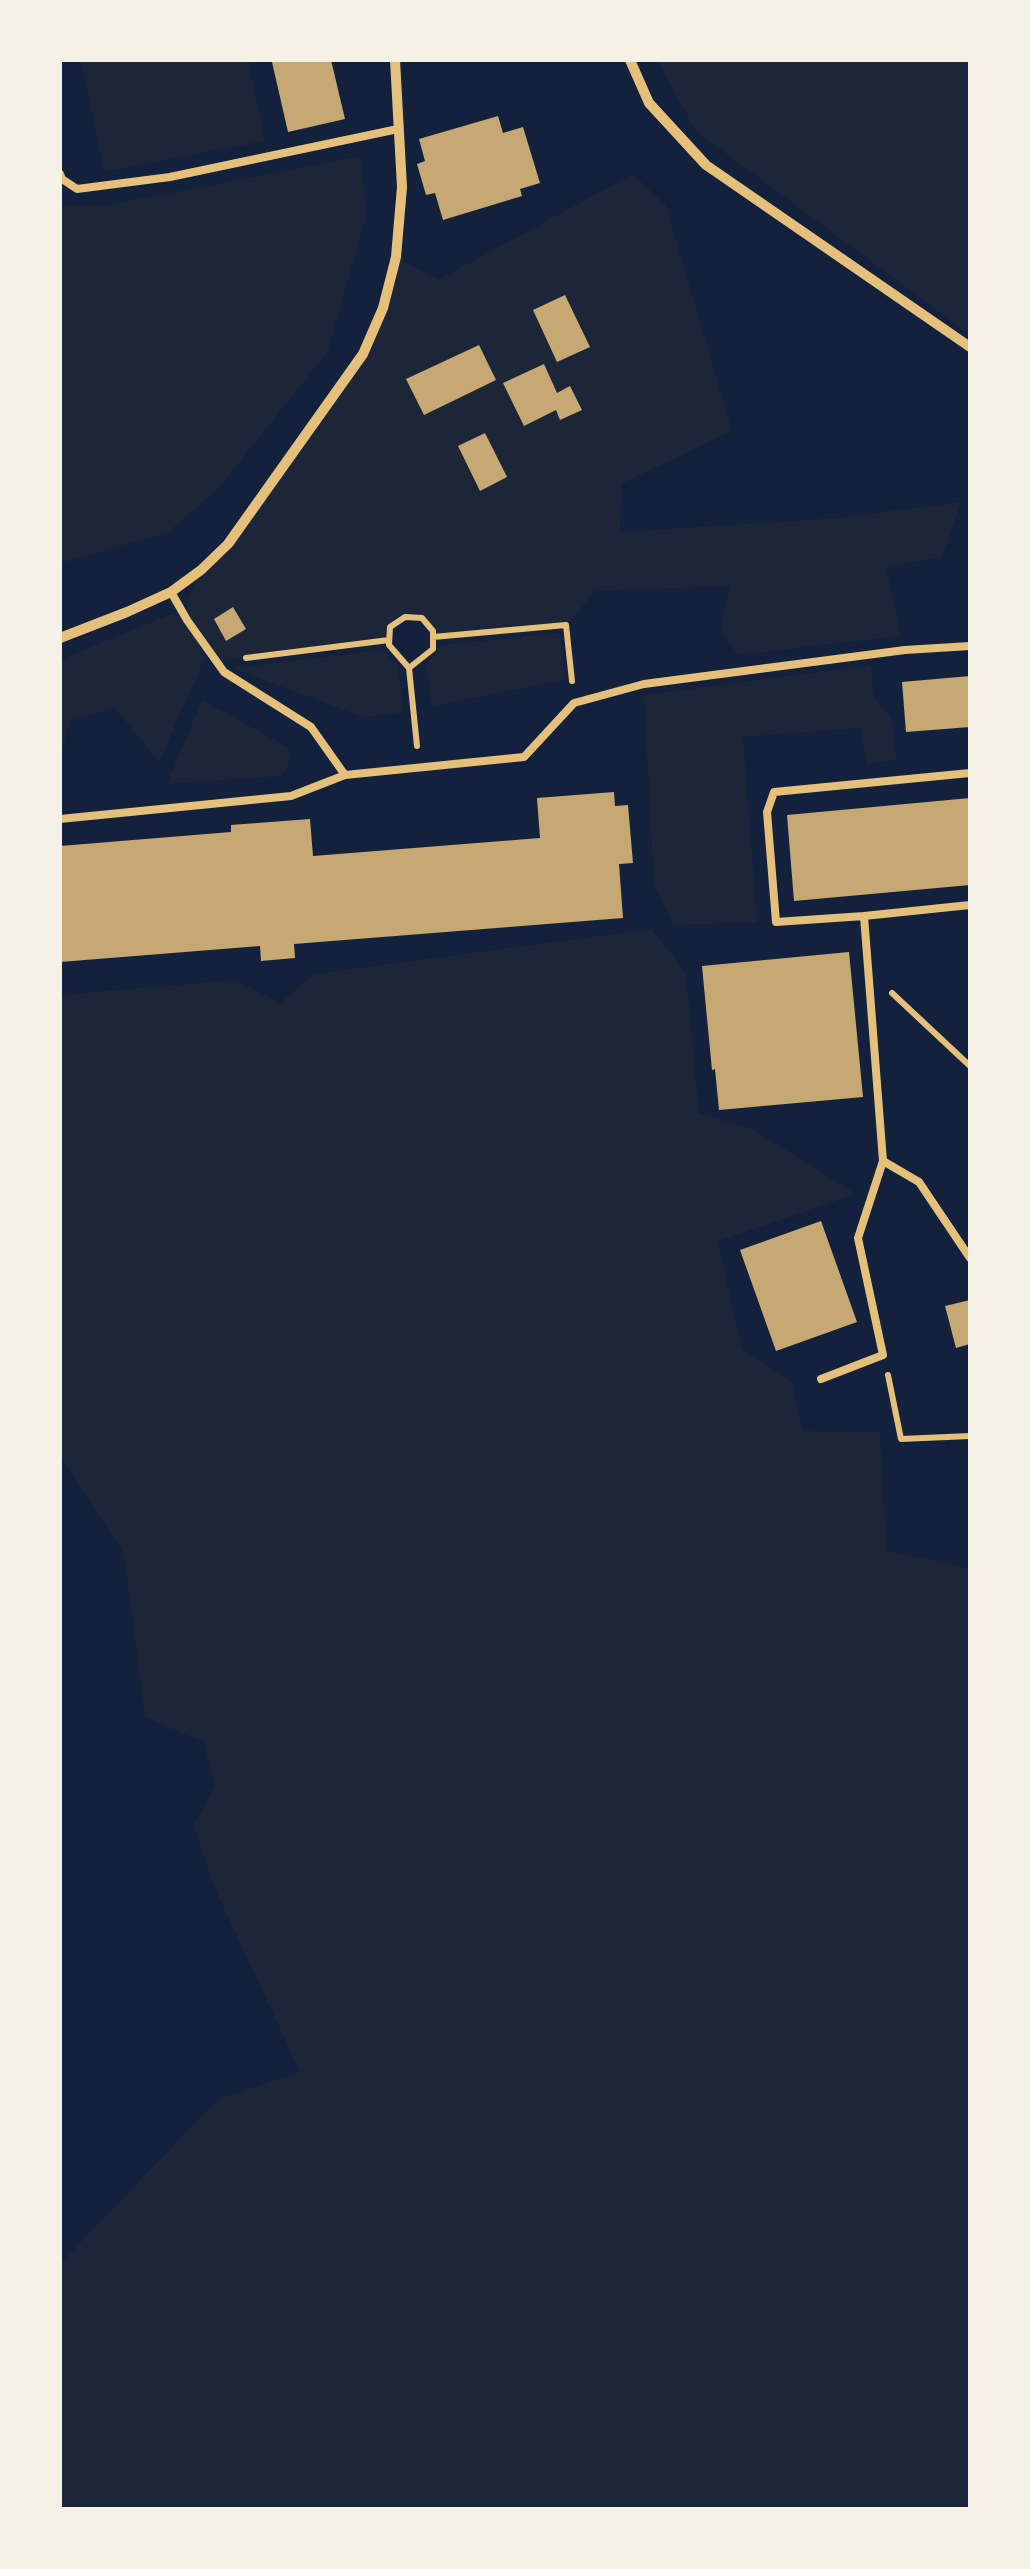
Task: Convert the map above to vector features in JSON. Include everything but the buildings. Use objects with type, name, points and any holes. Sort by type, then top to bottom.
[{"type":"street","points":[[60,638],[171,592],[201,570],[228,544],[363,354],[383,308],[396,257],[402,187],[396,60]]},
{"type":"street","points":[[630,60],[649,103],[706,166],[970,347]]},
{"type":"lane","points":[[60,174],[77,190],[170,177],[398,129]]},
{"type":"lane","points":[[171,592],[224,672],[310,727],[345,775]]},
{"type":"lane","points":[[60,819],[291,796],[345,775],[524,757],[574,703],[644,684],[905,650],[970,646]]},
{"type":"lane","points":[[970,774],[774,792],[767,812],[776,922],[970,905]]},
{"type":"lane","points":[[821,1379],[883,1355],[858,1238],[883,1161],[864,916]]},
{"type":"lane","points":[[883,1161],[918,1182],[970,1258]]},
{"type":"path","points":[[409,668],[433,648],[433,632],[422,618],[405,616],[390,627],[389,646],[409,668],[419,768]]},
{"type":"path","points":[[433,637],[566,626],[574,703]]},
{"type":"path","points":[[216,662],[389,640]]},
{"type":"path","points":[[869,971],[970,1066]]},
{"type":"path","points":[[883,1355],[901,1439],[970,1436]]},
{"type":"shaded area","points":[[81,60],[248,60],[265,141],[104,172]]},
{"type":"shaded area","points":[[657,60],[970,60],[970,335],[696,131]]},
{"type":"shaded area","points":[[361,156],[366,216],[328,351],[218,489],[167,533],[60,563],[60,206],[108,205]]},
{"type":"shaded area","points":[[633,174],[666,206],[732,431],[621,484],[620,532],[838,518],[961,502],[942,557],[886,567],[901,636],[738,655],[720,629],[730,586],[596,591],[566,625],[433,637],[422,618],[405,617],[390,627],[389,640],[216,661],[208,651],[159,762],[115,708],[71,719],[60,756],[60,660],[171,614],[187,619],[186,602],[201,570],[228,544],[363,354],[396,257],[438,280]]},
{"type":"shaded area","points":[[560,633],[565,680],[432,706],[426,665],[441,645]]},
{"type":"shaded area","points":[[382,650],[397,664],[404,712],[363,717],[232,668]]},
{"type":"shaded area","points":[[871,665],[873,696],[891,718],[897,760],[866,764],[861,728],[743,737],[757,922],[673,925],[654,885],[644,695]]},
{"type":"shaded area","points":[[202,700],[289,748],[290,760],[280,776],[167,784]]},
{"type":"shaded area","points":[[652,929],[686,973],[699,1113],[752,1129],[856,1194],[718,1241],[742,1350],[792,1382],[802,1431],[880,1432],[886,1550],[970,1569],[970,2509],[60,2509],[60,2264],[217,2100],[300,2072],[212,1882],[194,1825],[215,1785],[203,1742],[145,1717],[124,1554],[60,1455],[60,995],[235,980],[280,1003],[314,974]]}]
